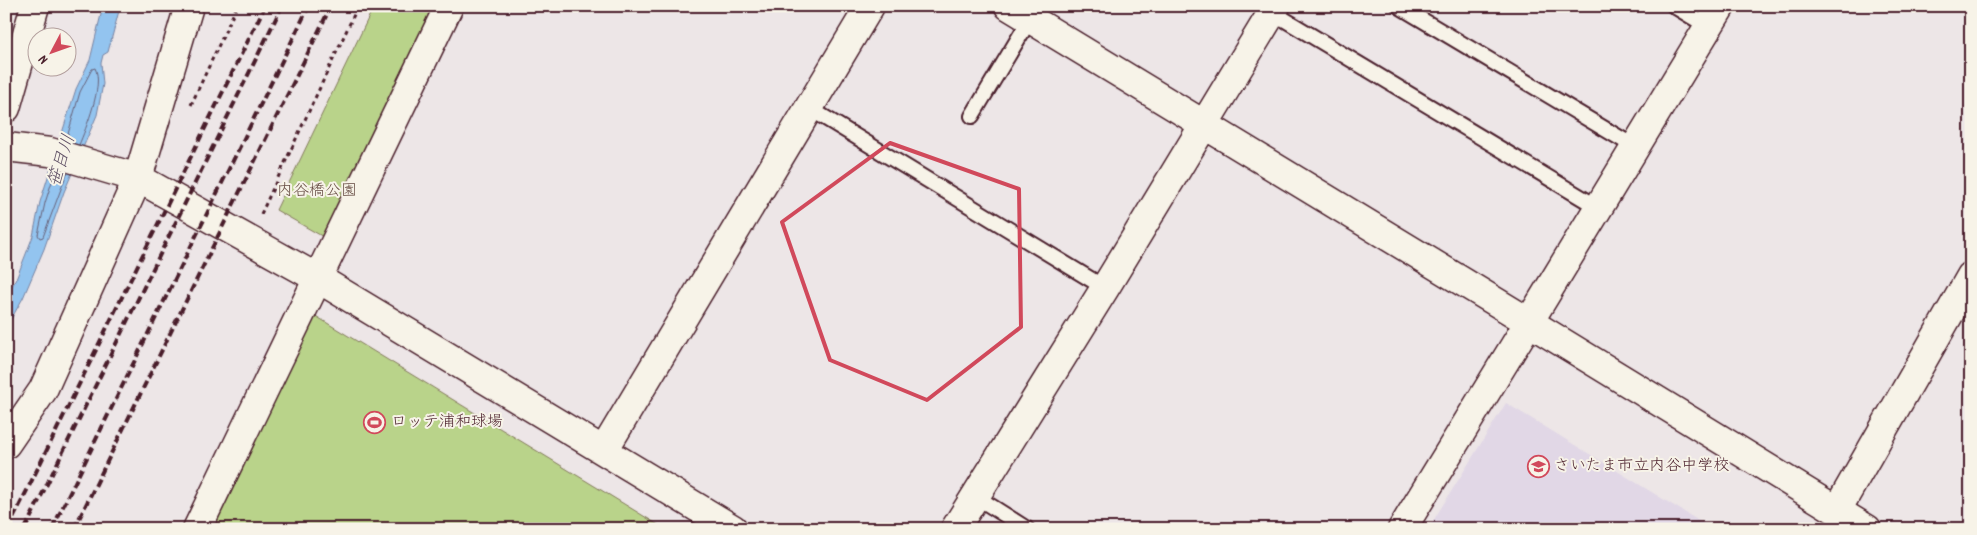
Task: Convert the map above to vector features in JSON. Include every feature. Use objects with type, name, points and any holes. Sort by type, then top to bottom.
[{"type":"street","points":[[6,108],[35,6]]},
{"type":"street","points":[[6,444],[43,390],[128,174],[189,6]]},
{"type":"street","points":[[197,529],[449,6]]},
{"type":"street","points":[[604,450],[870,6]]},
{"type":"street","points":[[955,529],[1105,288],[1274,9]]},
{"type":"street","points":[[1020,13],[1867,529]]},
{"type":"street","points":[[1402,529],[1715,17]]},
{"type":"street","points":[[12,148],[50,152],[128,174],[319,279],[733,529]]},
{"type":"street","points":[[1837,510],[1971,276]]},
{"type":"lane","points":[[1399,6],[1635,147]]},
{"type":"lane","points":[[1674,6],[1715,17]]},
{"type":"lane","points":[[1274,9],[1599,208]]},
{"type":"lane","points":[[972,116],[1020,13]]},
{"type":"lane","points":[[809,108],[1105,288]]},
{"type":"lane","points":[[975,496],[1027,529]]},
{"type":"path","points":[[249,240],[358,6]]},
{"type":"highlighted area","points":[[890,143],[1019,189],[1021,327],[927,400],[830,360],[782,222]]},
{"type":"shaded area","name":"さいたま市立内谷中学校","points":[[1506,403],[1712,529],[1428,529]]},
{"type":"green space","name":"内谷橋公園","points":[[374,6],[437,6],[327,239],[276,210]]},
{"type":"green space","name":"ロッテ浦和球場","points":[[314,315],[665,529],[209,529]]},
{"type":"water","name":"笹目川","points":[[103,6],[120,7],[108,52],[103,55],[101,63],[103,84],[97,115],[64,192],[44,249],[23,298],[6,328],[6,297],[17,277],[33,236],[40,202],[76,89],[90,60]]},
{"type":"railway","points":[[8,529],[265,6]]},
{"type":"railway","points":[[25,529],[282,6]]},
{"type":"railway","points":[[52,529],[309,6]]},
{"type":"railway","points":[[74,529],[331,6]]},
{"type":"place","name":"ロッテ浦和球場","points":[[375,422]]},
{"type":"place","name":"さいたま市立内谷中学校","points":[[1538,466]]}]
